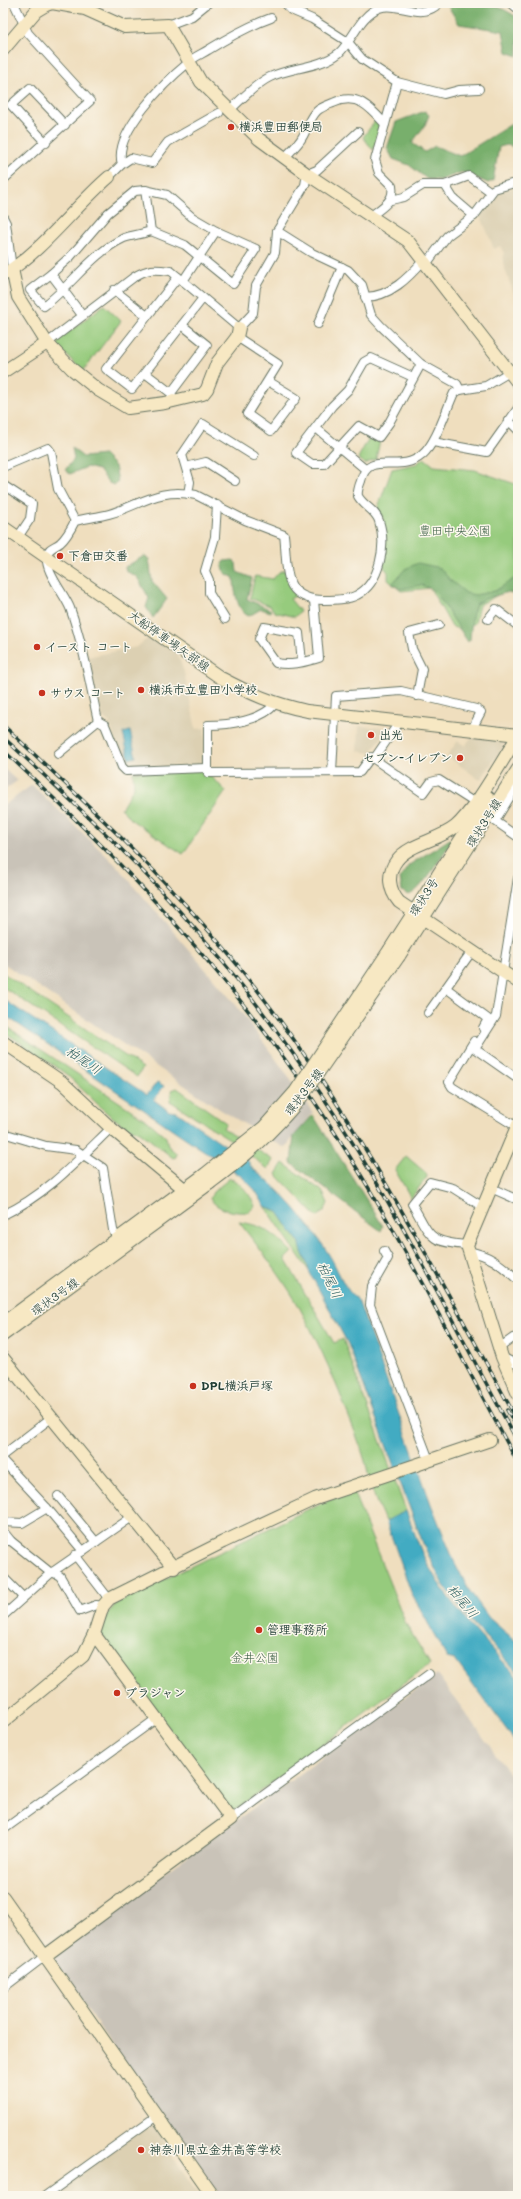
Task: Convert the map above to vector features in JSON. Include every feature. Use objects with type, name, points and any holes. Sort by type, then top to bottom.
[{"type":"street","points":[[3,180],[46,143],[90,101],[28,33],[14,3]]},
{"type":"street","points":[[3,50],[25,26],[36,11],[46,5],[57,4],[85,6],[125,27],[168,25],[192,16],[208,3]]},
{"type":"street","points":[[285,3],[291,10],[312,19],[348,42],[362,58],[397,82],[444,94],[459,90],[479,89]]},
{"type":"street","points":[[8,272],[44,243],[80,204],[122,164],[131,158],[152,163],[168,142],[225,111],[270,77],[328,59],[339,53],[366,18],[378,8],[388,6],[423,12],[430,10],[439,3]]},
{"type":"street","points":[[511,3],[518,9]]},
{"type":"street","points":[[122,164],[120,153],[130,129],[141,110],[188,62],[244,28],[271,18]]},
{"type":"street","points":[[168,25],[200,82],[225,111],[259,139],[307,174],[408,241],[514,370],[518,383]]},
{"type":"street","points":[[391,200],[392,186],[379,173],[375,165],[377,150],[397,82]]},
{"type":"street","points":[[46,143],[11,105],[30,88],[65,125]]},
{"type":"street","points":[[285,157],[303,137],[311,119],[318,110],[338,100],[349,98],[368,106],[385,124]]},
{"type":"street","points":[[307,174],[317,170],[358,132]]},
{"type":"street","points":[[3,217],[6,223],[8,272],[18,297],[47,343],[72,369],[98,390],[128,408],[165,403],[203,394],[207,389],[217,362],[253,313],[256,286],[275,253],[277,231],[305,185],[307,174]]},
{"type":"street","points":[[371,216],[391,200],[404,197],[423,185],[445,184],[469,176],[491,192]]},
{"type":"street","points":[[365,297],[374,297],[386,292],[409,277],[426,262],[446,236],[474,216],[491,192],[496,188],[518,182]]},
{"type":"street","points":[[445,184],[453,198],[474,216]]},
{"type":"street","points":[[145,190],[151,232]]},
{"type":"street","points":[[145,190],[167,195],[192,217],[216,231],[256,250],[233,284],[185,244],[151,232],[125,238],[105,249],[69,283],[63,292],[44,306],[30,290],[71,256],[108,213],[135,191],[145,190]]},
{"type":"street","points":[[203,298],[132,389],[106,369],[147,316],[200,256],[216,231]]},
{"type":"street","points":[[277,231],[312,253],[342,267],[362,285],[372,315],[381,326],[421,364],[457,384],[460,390]]},
{"type":"street","points":[[318,324],[342,267]]},
{"type":"street","points":[[3,372],[47,343],[114,290],[145,270],[158,269],[171,272],[181,279],[238,332],[278,364],[268,380],[247,414],[271,431],[296,398],[268,380]]},
{"type":"street","points":[[50,274],[82,315]]},
{"type":"street","points":[[114,290],[147,316]]},
{"type":"street","points":[[145,373],[170,393],[207,345],[182,325]]},
{"type":"street","points":[[414,377],[371,358],[364,362],[348,390],[332,406],[296,453],[312,464],[324,464],[359,426],[379,437],[389,423],[414,377],[421,364]]},
{"type":"street","points":[[75,521],[109,514],[155,496],[188,494],[217,505],[245,520],[284,535],[290,582],[298,593],[314,600],[332,600],[359,595],[372,579],[379,566],[381,547],[379,520],[358,496],[365,469],[372,464],[394,465],[411,462],[422,456],[433,442],[454,393],[460,390],[486,386],[514,370]]},
{"type":"street","points":[[433,442],[487,452],[518,408]]},
{"type":"street","points":[[509,421],[518,430]]},
{"type":"street","points":[[188,494],[190,482],[182,455],[203,424],[254,456]]},
{"type":"street","points":[[316,428],[341,447],[365,469]]},
{"type":"street","points":[[3,467],[48,448],[52,452],[58,488],[75,521]]},
{"type":"street","points":[[186,467],[206,462],[235,481]]},
{"type":"street","points":[[3,485],[32,504],[30,519],[18,537]]},
{"type":"street","points":[[217,505],[215,537],[205,571],[209,580],[209,593],[225,619]]},
{"type":"street","points":[[75,521],[69,533],[60,543],[49,550],[46,556],[51,574],[70,607],[98,721],[105,725],[122,767],[126,771],[207,768]]},
{"type":"street","name":"大船停車場矢部線","points":[[3,527],[221,678],[245,691],[275,704],[334,714],[518,735]]},
{"type":"street","points":[[302,662],[299,632],[264,627],[259,639],[276,663],[289,666],[319,658],[314,600]]},
{"type":"street","points":[[488,619],[496,609],[518,626]]},
{"type":"street","points":[[417,696],[422,669],[412,649],[409,633],[439,625]]},
{"type":"street","points":[[332,772],[336,696],[401,691],[417,696],[476,708],[481,712],[472,729]]},
{"type":"street","points":[[275,704],[262,714],[224,725],[208,725],[208,773],[360,772],[371,757],[422,793],[431,782],[439,780],[475,803]]},
{"type":"street","points":[[58,754],[98,721]]},
{"type":"street","points":[[374,759],[400,721]]},
{"type":"street","points":[[518,735],[464,818],[449,832],[402,855],[394,865],[390,877],[392,891],[399,902],[423,920],[518,982]]},
{"type":"street","points":[[462,847],[518,751]]},
{"type":"street","name":"環状3号線","points":[[3,1322],[118,1239],[207,1179],[264,1127],[295,1092],[394,952],[423,920],[462,847],[518,768]]},
{"type":"street","points":[[518,784],[495,821],[518,837]]},
{"type":"street","name":"環状3号","points":[[394,952],[413,913],[462,847]]},
{"type":"street","points":[[518,878],[496,1016],[475,1049],[518,1079]]},
{"type":"street","points":[[428,1012],[472,952]]},
{"type":"street","points":[[446,988],[488,1019],[449,1082],[452,1087],[517,1126],[483,1207],[468,1248],[501,1352],[518,1394]]},
{"type":"street","points":[[3,1042],[62,1082],[111,1128],[188,1192]]},
{"type":"street","points":[[3,1215],[25,1205],[43,1192],[111,1128]]},
{"type":"street","points":[[3,1133],[46,1146],[76,1150],[103,1168],[113,1230],[118,1239]]},
{"type":"street","points":[[483,1207],[453,1188],[430,1182],[412,1204],[432,1237],[442,1243],[468,1248],[484,1255],[496,1261],[518,1280]]},
{"type":"street","points":[[491,1188],[518,1200]]},
{"type":"street","name":"環状3号線","points":[[3,1335],[188,1192]]},
{"type":"street","points":[[384,1251],[388,1258],[372,1286],[370,1305],[427,1461]]},
{"type":"street","points":[[501,1352],[513,1338],[518,1337]]},
{"type":"street","points":[[501,1352],[518,1364]]},
{"type":"street","points":[[3,1358],[174,1568]]},
{"type":"street","points":[[3,1455],[51,1418]]},
{"type":"street","points":[[3,1531],[7,1541],[52,1573],[60,1576],[80,1611],[106,1603],[222,1542],[309,1502],[367,1480],[490,1440]]},
{"type":"street","points":[[3,1461],[47,1508],[83,1551]]},
{"type":"street","points":[[58,1496],[96,1542]]},
{"type":"street","points":[[3,1522],[22,1524],[47,1508]]},
{"type":"street","points":[[3,1616],[23,1597],[75,1555],[132,1517]]},
{"type":"street","points":[[75,1555],[106,1603]]},
{"type":"street","points":[[3,1577],[23,1597]]},
{"type":"street","points":[[3,1722],[83,1656],[94,1634],[106,1603]]},
{"type":"street","points":[[94,1634],[230,1819]]},
{"type":"street","points":[[3,1988],[230,1819],[429,1674]]},
{"type":"street","points":[[3,1830],[156,1719]]},
{"type":"street","points":[[3,1897],[79,2007],[158,2115],[213,2196]]},
{"type":"street","points":[[45,2196],[158,2115]]},
{"type":"shaded area","points":[[518,187],[518,305],[503,264],[504,253],[500,246],[494,249],[480,214],[496,191]]},
{"type":"shaded area","name":"横浜市立豊田小学校","points":[[153,634],[177,652],[184,672],[196,729],[205,728],[204,765],[129,767],[125,764],[109,722],[102,717],[87,657],[137,647]]},
{"type":"shaded area","name":"出光","points":[[359,726],[386,728],[387,731],[370,753],[358,751]]},
{"type":"shaded area","points":[[473,735],[499,739],[503,747],[480,780],[447,756],[458,741],[465,746]]},
{"type":"shaded area","points":[[3,768],[17,781],[3,791]]},
{"type":"shaded area","points":[[32,785],[117,866],[236,1005],[286,1073],[313,1113],[285,1148],[221,1110],[3,963],[3,806]]},
{"type":"shaded area","points":[[437,1674],[518,1785],[518,2196],[216,2196],[54,1961],[56,1952]]},
{"type":"shaded area","name":"神奈川県立金井高等学校","points":[[154,2120],[164,2134],[164,2140],[174,2159],[199,2196],[50,2196]]},
{"type":"green space","points":[[449,3],[478,3],[493,5],[518,18],[518,56],[507,52],[503,31],[459,24],[448,6]]},
{"type":"green space","points":[[425,111],[429,115],[425,125],[412,143],[425,152],[435,146],[460,156],[518,120],[518,148],[507,145],[499,147],[493,181],[488,183],[462,172],[440,180],[427,179],[409,165],[393,159],[387,148],[396,122]]},
{"type":"green space","points":[[376,120],[379,123],[380,131],[373,150],[363,137]]},
{"type":"green space","points":[[104,305],[121,321],[83,371],[58,347],[59,339]]},
{"type":"green space","points":[[371,434],[380,440],[376,459],[365,464],[358,458]]},
{"type":"green space","points":[[72,448],[83,457],[104,455],[115,466],[118,482],[114,485],[109,483],[99,470],[87,467],[70,474],[65,470],[74,459]]},
{"type":"green space","name":"豊田中央公園","points":[[424,458],[434,466],[475,470],[518,485],[518,593],[509,589],[479,605],[475,623],[464,630],[452,627],[430,588],[401,591],[388,580],[388,572],[383,566],[383,519],[377,510],[392,469],[416,464]]},
{"type":"green space","points":[[144,556],[149,559],[152,581],[167,599],[153,618],[146,607],[149,598],[137,577],[126,571],[125,567]]},
{"type":"green space","points":[[233,560],[236,563],[237,572],[252,578],[247,599],[271,610],[271,612],[261,609],[249,616],[242,610],[237,600],[234,578],[225,573],[222,564],[224,561]]},
{"type":"green space","points":[[418,563],[440,568],[450,580],[466,593],[475,595],[495,591],[515,578],[518,571],[518,596],[509,592],[487,598],[476,604],[472,617],[470,640],[468,642],[435,591],[422,585],[400,589],[392,584],[405,569]]},
{"type":"green space","points":[[286,570],[297,595],[290,599],[300,611],[295,617],[275,612],[270,606],[250,598],[255,576],[273,579],[279,572]]},
{"type":"green space","points":[[203,769],[226,791],[183,854],[133,821],[121,809],[134,787],[133,772]]},
{"type":"green space","points":[[450,839],[452,841],[432,872],[419,887],[413,893],[408,895],[402,891],[400,878],[409,865]]},
{"type":"green space","points":[[3,973],[143,1068],[137,1077],[3,987]]},
{"type":"green space","points":[[3,1024],[149,1122],[166,1137],[168,1146],[176,1153],[176,1157],[173,1158],[140,1132],[123,1125],[107,1113],[66,1074],[3,1031]]},
{"type":"green space","points":[[177,1088],[226,1123],[223,1128],[273,1160],[268,1169],[231,1140],[170,1101],[172,1090]]},
{"type":"green space","points":[[313,1115],[383,1226],[381,1231],[291,1163],[294,1136]]},
{"type":"green space","points":[[406,1156],[426,1173],[427,1177],[411,1198],[395,1170]]},
{"type":"green space","points":[[283,1163],[322,1191],[328,1203],[325,1210],[317,1217],[276,1174]]},
{"type":"green space","points":[[230,1178],[242,1186],[251,1197],[255,1206],[249,1212],[238,1212],[223,1209],[210,1199],[213,1192]]},
{"type":"green space","points":[[265,1206],[278,1212],[300,1244],[309,1271]]},
{"type":"green space","points":[[239,1222],[255,1225],[268,1231],[292,1252],[285,1259],[334,1343],[343,1339],[406,1511],[386,1521],[375,1499],[356,1434],[317,1341],[284,1282]]},
{"type":"green space","name":"金井公園","points":[[353,1491],[406,1624],[430,1664],[231,1813],[99,1633],[106,1615],[118,1602],[317,1505]]},
{"type":"water","points":[[130,731],[136,757],[129,759],[123,733]]},
{"type":"water","name":"柏尾川","points":[[3,999],[147,1095],[157,1082],[164,1086],[154,1100],[169,1111],[177,1112],[248,1161],[252,1168],[294,1207],[312,1229],[332,1259],[348,1290],[358,1300],[431,1504],[454,1561],[469,1590],[489,1618],[518,1643],[518,1673],[468,1618],[442,1583],[424,1546],[348,1344],[309,1271],[300,1244],[278,1212],[265,1206],[255,1190],[241,1176],[3,1014]]},
{"type":"water","points":[[406,1511],[419,1546],[437,1581],[458,1610],[518,1678],[518,1748],[509,1733],[455,1660],[447,1658],[411,1592],[386,1521]]},
{"type":"railway","points":[[3,725],[103,820],[168,886],[199,920],[258,991],[295,1041],[362,1144],[394,1197],[514,1414]]},
{"type":"railway","points":[[3,737],[121,849],[149,878],[204,939],[256,1003],[304,1069],[353,1144],[426,1270],[518,1442]]},
{"type":"railway","points":[[3,750],[91,835],[174,922],[251,1014],[287,1062],[322,1113],[375,1198],[424,1286],[518,1463]]},
{"type":"railway","points":[[507,1410],[518,1429]]},
{"type":"place","name":"横浜豊田郵便局","points":[[231,127]]},
{"type":"place","name":"下倉田交番","points":[[60,556]]},
{"type":"place","name":"イースト コート","points":[[37,647]]},
{"type":"place","name":"横浜市立豊田小学校","points":[[141,690]]},
{"type":"place","name":"サウス コート","points":[[42,693]]},
{"type":"place","name":"出光","points":[[371,735]]},
{"type":"place","name":"セブン-イレブン","points":[[460,758]]},
{"type":"place","name":"DPL横浜戸塚","points":[[193,1386]]},
{"type":"place","name":"管理事務所","points":[[259,1630]]},
{"type":"place","name":"ブラジャン","points":[[117,1693]]},
{"type":"place","name":"神奈川県立金井高等学校","points":[[141,2150]]}]
